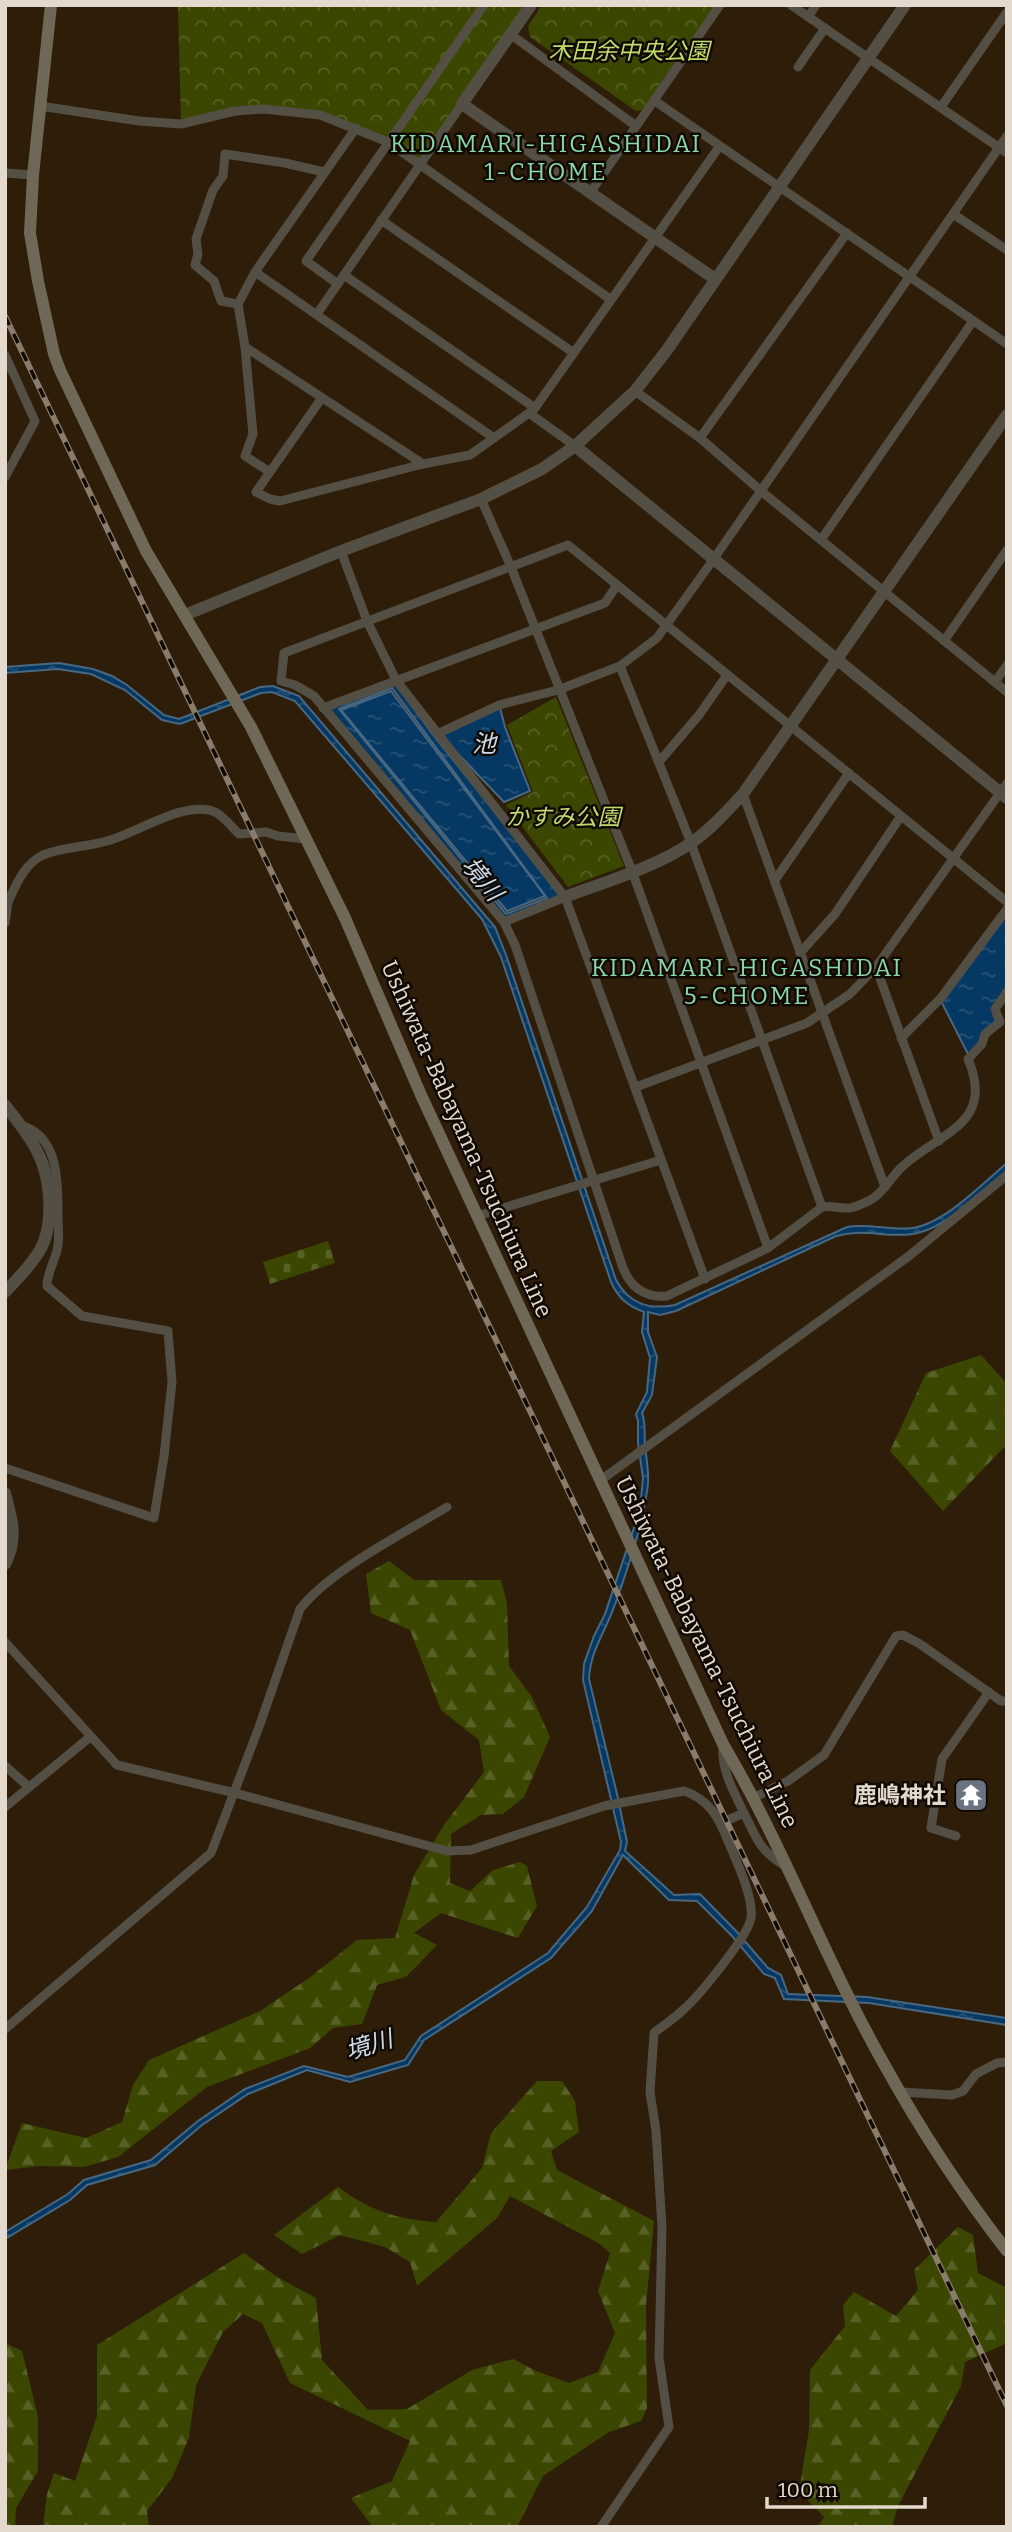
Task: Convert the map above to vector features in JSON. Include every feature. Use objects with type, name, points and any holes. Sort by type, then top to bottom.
[{"type":"main road","name":"Ushiwata-Babayama-Tsuchiura Line","points":[[51,5],[30,214],[32,242],[54,354],[73,401],[146,551],[251,727],[345,919],[421,1095],[723,1744],[755,1797],[785,1866],[883,2063],[967,2198],[1007,2251]]},
{"type":"street","points":[[338,284],[306,261],[484,5]]},
{"type":"street","points":[[317,314],[531,5]]},
{"type":"street","points":[[590,193],[720,5]]},
{"type":"street","points":[[791,5],[1003,150]]},
{"type":"street","points":[[808,17],[816,5]]},
{"type":"street","points":[[186,615],[341,551],[481,499],[542,469],[575,446],[635,391],[667,350],[905,5]]},
{"type":"street","points":[[941,107],[1007,12]]},
{"type":"street","points":[[798,67],[825,28]]},
{"type":"street","points":[[510,34],[636,126]]},
{"type":"street","points":[[654,101],[1007,344]]},
{"type":"street","points":[[463,104],[715,279]]},
{"type":"street","points":[[40,106],[139,121],[181,124],[235,111],[264,109],[320,116],[356,128],[388,142],[610,299]]},
{"type":"street","points":[[270,472],[245,456],[253,434],[238,304],[256,272],[356,128]]},
{"type":"street","points":[[437,734],[499,705],[558,690],[620,666],[640,652],[667,626],[953,214],[1003,150],[1007,136]]},
{"type":"street","points":[[321,399],[256,492],[280,501],[422,464],[470,455],[532,410],[719,147]]},
{"type":"street","points":[[238,304],[221,301],[214,281],[195,265],[198,254],[196,239],[213,190],[223,176],[225,154],[324,172]]},
{"type":"street","points":[[5,173],[33,175]]},
{"type":"street","points":[[953,214],[1007,250]]},
{"type":"street","points":[[382,220],[573,353]]},
{"type":"street","points":[[700,438],[847,233]]},
{"type":"street","points":[[256,272],[494,438]]},
{"type":"street","points":[[344,275],[532,410],[713,560],[1005,791],[953,858],[876,967],[850,994],[807,1023],[636,1087]]},
{"type":"street","points":[[821,540],[973,321]]},
{"type":"street","points":[[245,347],[422,464]]},
{"type":"street","points":[[5,355],[35,421],[5,477]]},
{"type":"street","points":[[635,391],[700,438],[1007,692]]},
{"type":"street","points":[[504,922],[632,871],[691,843],[715,823],[743,794],[1007,415]]},
{"type":"street","points":[[481,499],[511,567],[632,871],[768,1248]]},
{"type":"street","points":[[1007,902],[568,545],[284,653],[281,681],[305,690],[324,708],[504,922],[515,945],[623,1268],[634,1287],[650,1296],[667,1296],[768,1248],[822,1207],[853,1208],[867,1203],[920,1151],[956,1131],[970,1111],[976,1090],[976,1077],[968,1059],[982,1044],[985,1034],[1000,1022],[995,1009],[1007,992]]},
{"type":"street","points":[[944,640],[1007,550]]},
{"type":"street","points":[[341,551],[367,621],[396,680],[565,897],[705,1279]]},
{"type":"street","points":[[324,708],[604,603],[617,585]]},
{"type":"street","points":[[995,682],[1007,665]]},
{"type":"street","points":[[620,666],[691,843],[822,1207]]},
{"type":"street","points":[[659,762],[688,730],[727,675]]},
{"type":"street","points":[[775,880],[849,773]]},
{"type":"street","points":[[743,794],[885,1187]]},
{"type":"street","points":[[5,923],[6,899],[27,868],[42,855],[108,841],[180,813],[199,810],[215,812],[239,834],[266,832],[305,839]]},
{"type":"street","points":[[800,953],[835,914],[901,816]]},
{"type":"street","points":[[901,1038],[941,998],[1007,909]]},
{"type":"street","points":[[876,967],[939,1141]]},
{"type":"street","points":[[5,1105],[34,1147],[43,1165],[48,1188],[46,1235],[41,1249],[5,1292]]},
{"type":"street","points":[[5,1468],[153,1518],[164,1456],[172,1382],[168,1331],[82,1316],[47,1286],[47,1278],[58,1248],[55,1163],[46,1143],[32,1128],[19,1125]]},
{"type":"street","points":[[477,1216],[662,1160]]},
{"type":"street","points":[[601,1480],[909,1256],[1007,1175]]},
{"type":"street","points":[[5,1493],[14,1533],[11,1551],[5,1564]]},
{"type":"street","points":[[5,2029],[211,1853],[300,1609],[312,1593],[447,1507]]},
{"type":"street","points":[[755,1797],[788,1781],[824,1755],[896,1636],[903,1634],[1001,1701],[1007,1701]]},
{"type":"street","points":[[5,1642],[117,1765],[235,1793],[447,1851],[471,1850],[604,1806],[684,1791],[705,1801],[721,1823],[745,1882],[751,1918],[743,1937],[686,2008],[654,2033],[650,2092],[656,2130],[662,2227],[659,2358],[669,2427],[601,2527]]},
{"type":"street","points":[[956,1836],[931,1828],[942,1759],[989,1692]]},
{"type":"street","points":[[5,1807],[90,1737]]},
{"type":"street","points":[[723,1744],[722,1755],[727,1777],[760,1845],[768,1856],[785,1866]]},
{"type":"street","points":[[5,1766],[29,1787]]},
{"type":"street","points":[[721,1823],[744,1813]]},
{"type":"street","points":[[901,2092],[952,2095],[963,2091],[976,2074],[997,2063],[1007,2062]]},
{"type":"green space","points":[[178,5],[531,5],[420,165],[388,142],[320,115],[264,109],[181,124]]},
{"type":"green space","name":"木田余中央公園","points":[[542,5],[715,5],[642,110],[636,111],[530,37],[528,26]]},
{"type":"green space","name":"かすみ公園","points":[[556,697],[624,866],[568,887],[506,805],[533,792],[507,725]]},
{"type":"green space","points":[[328,1241],[335,1263],[270,1284],[263,1262]]},
{"type":"green space","points":[[981,1355],[1007,1384],[1007,1444],[943,1511],[890,1451],[926,1373]]},
{"type":"green space","points":[[389,1561],[414,1580],[501,1580],[507,1603],[509,1666],[532,1697],[550,1737],[524,1797],[503,1814],[481,1815],[451,1834],[450,1883],[470,1891],[493,1870],[520,1862],[527,1866],[537,1906],[518,1938],[441,1913],[414,1933],[437,1945],[406,1977],[377,1985],[362,2024],[333,2028],[310,2048],[207,2087],[118,2157],[84,2167],[39,2166],[5,2170],[22,2123],[86,2138],[122,2122],[133,2085],[149,2060],[260,2011],[309,1978],[357,1940],[395,1938],[414,1875],[444,1825],[484,1772],[479,1740],[441,1710],[410,1630],[371,1613],[366,1574]]},
{"type":"green space","points":[[537,2081],[562,2081],[575,2101],[579,2132],[551,2151],[557,2170],[654,2221],[646,2306],[647,2408],[641,2421],[609,2432],[543,2476],[517,2527],[373,2527],[351,2498],[392,2481],[410,2441],[290,2383],[262,2323],[243,2314],[223,2332],[196,2385],[189,2438],[172,2478],[147,2511],[149,2527],[43,2527],[47,2494],[54,2473],[75,2481],[97,2416],[97,2345],[244,2253],[277,2277],[316,2298],[322,2360],[368,2410],[407,2409],[472,2370],[513,2359],[569,2383],[598,2372],[615,2333],[598,2291],[610,2253],[600,2244],[510,2196],[497,2218],[417,2286],[410,2262],[385,2247],[340,2235],[302,2254],[274,2235],[338,2187],[384,2212],[408,2219],[436,2222],[482,2168],[491,2133]]},
{"type":"green space","points":[[958,2227],[973,2235],[978,2273],[1007,2288],[1007,2343],[965,2362],[961,2386],[898,2506],[892,2527],[818,2527],[824,2517],[799,2491],[809,2430],[810,2370],[845,2326],[843,2305],[854,2292],[896,2316],[918,2290],[914,2270]]},
{"type":"green space","points":[[5,2343],[22,2351],[38,2417],[38,2471],[16,2508],[15,2527],[5,2527]]},
{"type":"water","points":[[59,663],[93,669],[112,676],[164,715],[179,719],[260,687],[273,686],[299,696],[495,927],[616,1280],[634,1300],[648,1306],[675,1305],[847,1227],[905,1229],[925,1225],[963,1202],[1007,1163],[1007,1171],[974,1199],[950,1218],[924,1231],[902,1235],[857,1233],[836,1236],[676,1311],[660,1315],[648,1312],[648,1332],[657,1357],[652,1395],[642,1413],[648,1474],[647,1493],[631,1557],[615,1605],[594,1654],[589,1679],[617,1794],[627,1842],[625,1851],[674,1895],[700,1894],[768,1968],[781,1975],[788,1994],[867,1997],[1007,2018],[1007,2025],[869,2003],[784,1999],[775,1978],[764,1974],[732,1936],[697,1901],[669,1900],[623,1855],[592,1911],[551,1958],[424,2040],[408,2065],[350,2082],[307,2070],[248,2094],[202,2125],[155,2165],[87,2185],[70,2200],[5,2239],[5,2232],[68,2194],[84,2180],[151,2160],[198,2121],[245,2089],[304,2066],[348,2077],[405,2060],[421,2036],[548,1953],[587,1907],[620,1850],[621,1842],[583,1680],[584,1664],[605,1614],[637,1519],[643,1478],[636,1414],[647,1392],[650,1358],[642,1332],[644,1312],[624,1301],[611,1282],[501,957],[482,919],[295,701],[272,692],[261,693],[180,724],[162,720],[125,690],[91,674],[58,669],[5,673],[5,667]]},
{"type":"water","points":[[395,683],[562,896],[505,919],[327,709]],"holes":[[[392,688],[547,898],[506,914],[339,709]]]},
{"type":"water","name":"境川","points":[[391,691],[545,896],[507,911],[341,710]]},
{"type":"water","name":"池","points":[[500,708],[530,791],[504,802],[440,735]]},
{"type":"water","points":[[1007,913],[1007,987],[993,1008],[997,1021],[969,1056],[941,1001]]},
{"type":"railway","points":[[5,316],[1007,2406]]},
{"type":"place","name":"鹿嶋神社","points":[[971,1795]]},
{"type":"district","name":"KIDAMARI-HIGASHIDAI 1-CHOME","points":[[546,158]]},
{"type":"district","name":"KIDAMARI-HIGASHIDAI 5-CHOME","points":[[747,982]]}]
